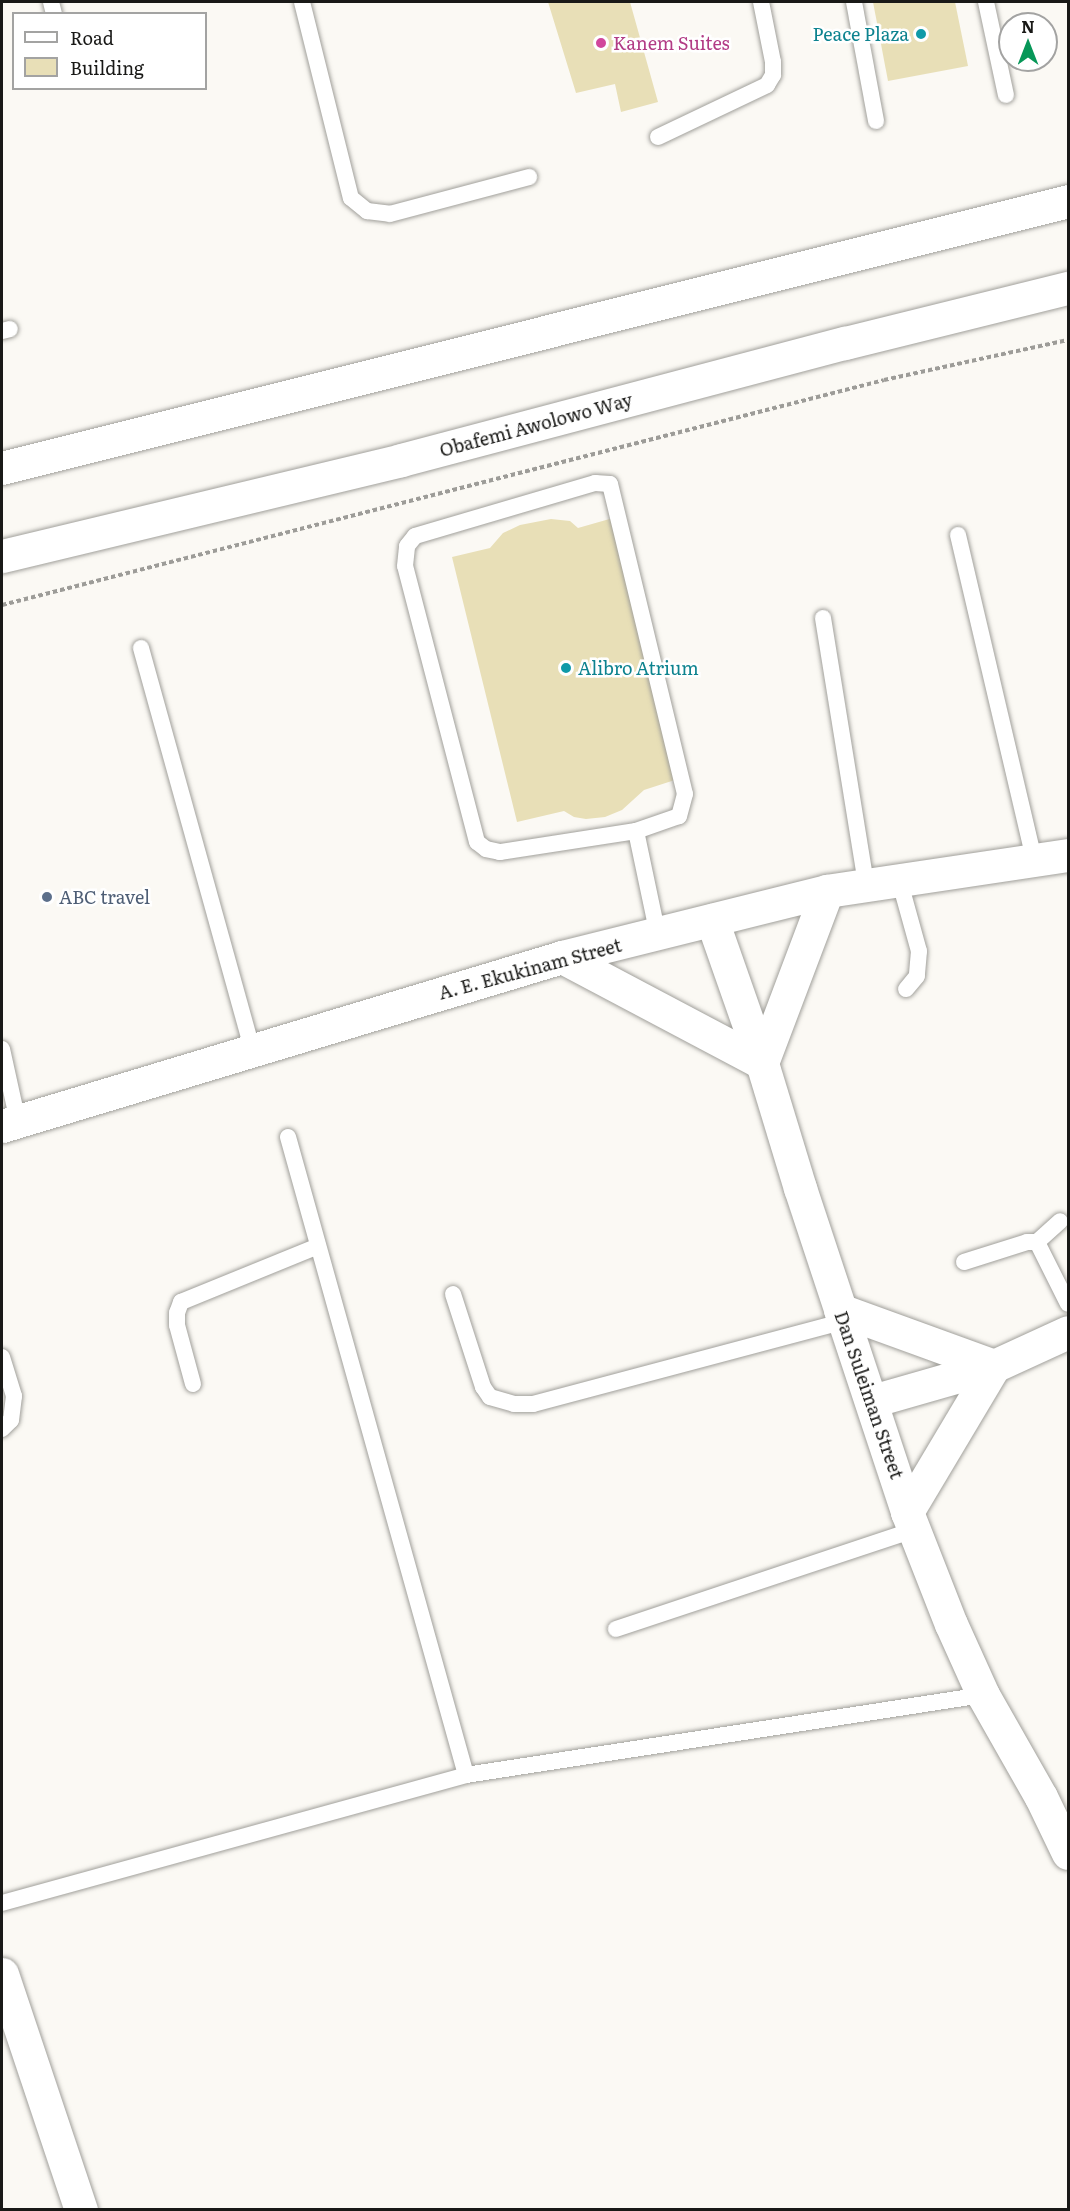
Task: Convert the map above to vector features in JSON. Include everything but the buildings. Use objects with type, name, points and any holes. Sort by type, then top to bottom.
[{"type":"street","points":[[2,468],[1068,201]]},
{"type":"street","name":"Obafemi Awolowo Way","points":[[2,556],[401,460],[845,343],[1068,288]]},
{"type":"street","name":"A. E. Ekukinam Street","points":[[10,1124],[562,957],[658,935],[827,891],[1068,855]]},
{"type":"street","points":[[562,957],[762,1063],[827,891]]},
{"type":"street","name":"Dan Suleiman Street","points":[[712,920],[762,1063],[842,1316],[873,1401],[911,1521],[951,1624],[983,1695],[1041,1797],[1068,1853]]},
{"type":"street","points":[[842,1316],[994,1366]]},
{"type":"street","points":[[873,1401],[994,1366],[1068,1332]]},
{"type":"street","points":[[911,1521],[994,1366]]},
{"type":"street","points":[[2,1974],[81,2210]]},
{"type":"lane","points":[[302,2],[351,198],[367,211],[390,214],[529,177]]},
{"type":"lane","points":[[658,137],[767,85],[773,75],[773,62],[761,2]]},
{"type":"lane","points":[[854,2],[876,121]]},
{"type":"lane","points":[[986,2],[1006,95]]},
{"type":"lane","points":[[595,483],[610,484],[685,794],[679,816],[636,831],[500,852],[486,849],[477,842],[405,566],[407,546],[415,536],[595,483]]},
{"type":"lane","points":[[958,535],[1034,860]]},
{"type":"lane","points":[[823,618],[866,884]]},
{"type":"lane","points":[[141,648],[252,1049]]},
{"type":"lane","points":[[636,831],[658,935]]},
{"type":"lane","points":[[899,879],[919,951],[917,975],[906,989]]},
{"type":"lane","points":[[2,1049],[10,1124]]},
{"type":"lane","points":[[288,1137],[466,1775]]},
{"type":"lane","points":[[964,1262],[1027,1242],[1037,1242],[1060,1221]]},
{"type":"lane","points":[[1037,1242],[1068,1304]]},
{"type":"lane","points":[[193,1384],[177,1325],[177,1313],[181,1302],[318,1246]]},
{"type":"lane","points":[[453,1294],[483,1387],[490,1397],[514,1404],[533,1404],[842,1316]]},
{"type":"lane","points":[[2,1357],[14,1396],[11,1420],[2,1429]]},
{"type":"lane","points":[[616,1629],[911,1521]]},
{"type":"lane","points":[[2,1903],[466,1775],[983,1695]]},
{"type":"path","points":[[2,605],[873,383],[1068,340]]},
{"type":"place","name":"Peace Plaza","points":[[921,34]]},
{"type":"place","name":"Kanem Suites","points":[[601,43]]},
{"type":"place","name":"Alibro Atrium","points":[[566,668]]},
{"type":"place","name":"ABC travel","points":[[47,897]]}]
